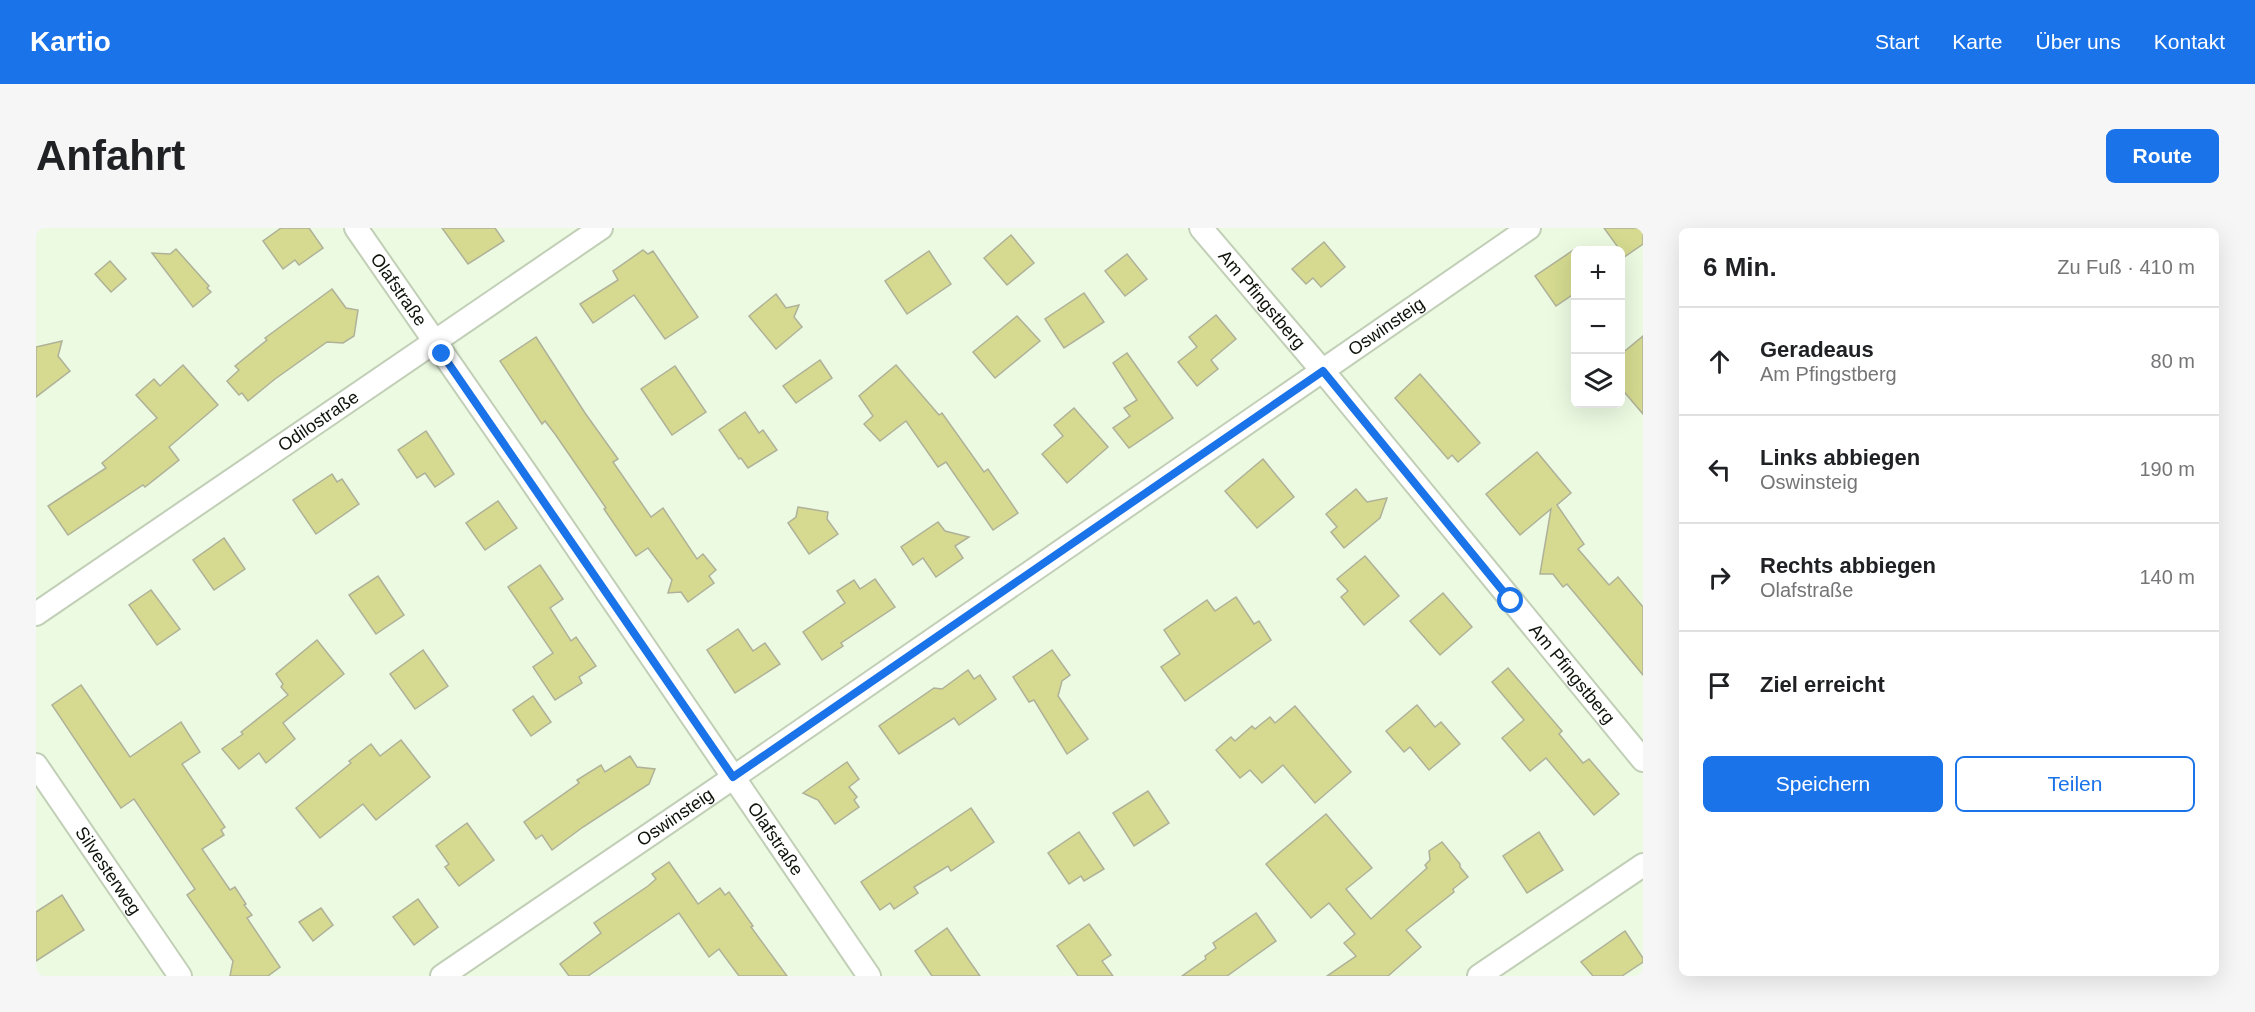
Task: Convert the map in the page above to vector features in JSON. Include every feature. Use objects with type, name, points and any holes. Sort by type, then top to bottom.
[{"type":"street","name":"Olafstraße","points":[[356,228],[869,976]]},
{"type":"street","name":"Odilostraße","points":[[36,614],[601,228]]},
{"type":"street","name":"Am Pfingstberg","points":[[1201,228],[1323,371],[1643,760]]},
{"type":"street","name":"Oswinsteig","points":[[442,976],[1529,228]]},
{"type":"street","name":"Silvesterweg","points":[[36,765],[180,976]]},
{"type":"street","points":[[1479,976],[1643,865]]},
{"type":"building","points":[[281,228],[309,228],[323,248],[299,265],[295,260],[283,269],[263,241]]},
{"type":"building","points":[[442,228],[495,228],[504,241],[468,264]]},
{"type":"building","points":[[1604,228],[1643,228],[1643,244],[1625,257],[1625,246],[1617,246]]},
{"type":"building","points":[[1011,235],[1034,263],[1007,285],[984,258]]},
{"type":"building","points":[[1324,242],[1345,267],[1321,287],[1313,278],[1306,284],[1292,269]]},
{"type":"building","points":[[176,249],[209,286],[207,288],[211,292],[193,307],[152,253],[170,254]]},
{"type":"building","points":[[643,250],[648,254],[653,251],[698,317],[665,339],[634,295],[593,323],[580,304],[618,280],[613,271]]},
{"type":"building","points":[[929,251],[951,284],[907,314],[885,281]]},
{"type":"building","points":[[1571,252],[1571,296],[1556,306],[1535,276]]},
{"type":"building","points":[[1127,254],[1147,279],[1125,296],[1105,271]]},
{"type":"building","points":[[110,261],[126,279],[111,292],[95,274]]},
{"type":"building","points":[[332,289],[346,308],[358,310],[354,336],[343,343],[327,342],[248,401],[242,393],[239,395],[227,381],[239,370],[235,366],[267,340],[265,338]]},
{"type":"building","points":[[1084,293],[1104,322],[1064,348],[1045,319]]},
{"type":"building","points":[[776,294],[786,308],[799,305],[794,317],[802,327],[776,349],[749,316]]},
{"type":"building","points":[[1216,315],[1236,339],[1211,360],[1218,369],[1197,386],[1178,362],[1197,347],[1189,337]]},
{"type":"building","points":[[1017,316],[1040,341],[995,378],[973,352]]},
{"type":"building","points":[[1643,336],[1643,414],[1625,393],[1625,351]]},
{"type":"building","points":[[536,337],[618,459],[613,462],[651,517],[663,508],[697,559],[703,554],[716,570],[709,576],[714,583],[688,602],[681,592],[668,593],[672,580],[648,548],[636,556],[555,434],[545,421],[542,424],[500,361]]},
{"type":"building","points":[[62,341],[58,356],[70,371],[36,397],[36,347]]},
{"type":"building","points":[[1127,353],[1173,418],[1129,448],[1113,428],[1130,416],[1124,408],[1137,400],[1113,363]]},
{"type":"building","points":[[820,360],[832,378],[796,403],[783,386]]},
{"type":"building","points":[[183,365],[218,405],[169,447],[179,460],[145,487],[143,485],[68,535],[48,506],[106,468],[102,463],[157,418],[136,395],[154,379],[160,386]]},
{"type":"building","points":[[896,365],[939,415],[942,413],[984,472],[988,469],[1018,513],[993,530],[946,462],[938,467],[906,421],[880,441],[864,424],[873,416],[859,396]]},
{"type":"building","points":[[675,366],[706,412],[672,435],[641,389]]},
{"type":"building","points":[[1420,374],[1480,443],[1458,462],[1452,455],[1448,459],[1395,398]]},
{"type":"building","points":[[1074,408],[1108,447],[1067,483],[1042,454],[1063,436],[1054,425]]},
{"type":"building","points":[[745,412],[759,433],[763,430],[777,450],[748,468],[719,430]]},
{"type":"building","points":[[426,431],[454,474],[435,487],[425,473],[417,478],[398,450]]},
{"type":"building","points":[[1537,452],[1571,493],[1557,505],[1584,544],[1578,549],[1609,585],[1618,577],[1643,607],[1643,675],[1567,584],[1563,587],[1553,574],[1540,574],[1551,509],[1520,535],[1486,494]]},
{"type":"building","points":[[1263,459],[1294,497],[1257,528],[1225,491]]},
{"type":"building","points":[[332,474],[337,482],[342,479],[359,504],[316,534],[293,500]]},
{"type":"building","points":[[1356,489],[1367,502],[1387,498],[1380,518],[1344,548],[1331,532],[1337,527],[1326,514]]},
{"type":"building","points":[[498,501],[517,528],[485,550],[466,523]]},
{"type":"building","points":[[798,507],[828,512],[827,519],[838,534],[809,554],[788,523],[796,517]]},
{"type":"building","points":[[938,522],[945,531],[969,537],[955,546],[963,558],[936,577],[923,558],[913,565],[901,547]]},
{"type":"building","points":[[224,538],[245,569],[214,590],[193,560]]},
{"type":"building","points":[[1365,556],[1399,596],[1364,625],[1341,597],[1348,591],[1337,579]]},
{"type":"building","points":[[540,565],[563,599],[550,608],[571,641],[576,637],[596,666],[579,677],[582,683],[555,700],[533,667],[553,653],[508,587]]},
{"type":"building","points":[[378,576],[404,615],[376,634],[349,595]]},
{"type":"building","points":[[875,579],[895,607],[841,643],[843,646],[822,660],[803,632],[845,603],[837,591],[854,580],[860,589]]},
{"type":"building","points":[[151,590],[180,629],[157,645],[129,605]]},
{"type":"building","points":[[1443,593],[1472,627],[1440,655],[1410,621]]},
{"type":"building","points":[[1236,597],[1254,624],[1259,621],[1271,640],[1185,701],[1161,667],[1180,654],[1164,630],[1207,600],[1215,611]]},
{"type":"building","points":[[738,629],[753,651],[765,643],[780,664],[735,693],[707,650]]},
{"type":"building","points":[[317,640],[344,674],[283,723],[295,739],[266,763],[259,753],[239,769],[222,749],[288,695],[281,687],[283,684],[276,674]]},
{"type":"building","points":[[423,650],[448,686],[415,709],[390,674]]},
{"type":"building","points":[[1052,650],[1070,675],[1062,681],[1058,696],[1088,739],[1067,754],[1034,700],[1029,702],[1013,677]]},
{"type":"building","points":[[1508,668],[1562,731],[1559,734],[1583,763],[1589,759],[1619,794],[1594,815],[1546,758],[1530,771],[1502,738],[1524,720],[1492,682]]},
{"type":"building","points":[[968,670],[974,679],[980,675],[996,699],[959,725],[954,718],[899,754],[879,726],[934,688],[942,689]]},
{"type":"building","points":[[81,685],[130,757],[181,722],[200,752],[182,764],[225,827],[221,830],[224,835],[202,849],[230,890],[235,887],[252,915],[247,918],[280,967],[268,976],[230,976],[233,961],[187,895],[195,889],[134,799],[121,808],[52,705]]},
{"type":"building","points":[[533,696],[551,722],[531,736],[513,710]]},
{"type":"building","points":[[1417,705],[1435,727],[1441,722],[1460,744],[1429,770],[1410,747],[1404,752],[1386,731]]},
{"type":"building","points":[[1295,706],[1351,772],[1315,803],[1283,765],[1262,783],[1250,770],[1240,778],[1216,750],[1231,737],[1235,741],[1252,726],[1255,729],[1270,717],[1275,723]]},
{"type":"building","points":[[401,740],[430,777],[376,820],[363,804],[320,838],[296,808],[371,744],[380,756]]},
{"type":"building","points":[[630,756],[637,767],[655,769],[649,784],[552,850],[542,835],[536,839],[524,822],[579,783],[577,780],[601,765],[605,772]]},
{"type":"building","points":[[847,762],[859,779],[849,787],[857,797],[854,800],[859,807],[835,824],[818,800],[803,793]]},
{"type":"building","points":[[1148,791],[1169,823],[1134,846],[1113,813]]},
{"type":"building","points":[[971,808],[994,842],[951,871],[948,866],[914,887],[918,893],[894,909],[890,903],[880,910],[861,882]]},
{"type":"building","points":[[1326,814],[1372,868],[1346,889],[1371,919],[1427,868],[1425,865],[1430,860],[1429,851],[1442,842],[1468,877],[1453,889],[1454,892],[1406,930],[1421,947],[1388,976],[1327,976],[1356,956],[1344,943],[1355,934],[1329,903],[1311,918],[1266,864]]},
{"type":"building","points":[[467,823],[494,860],[459,886],[445,867],[449,864],[436,846]]},
{"type":"building","points":[[1079,832],[1104,869],[1084,881],[1081,876],[1069,884],[1048,853]]},
{"type":"building","points":[[1539,832],[1563,870],[1527,893],[1503,856]]},
{"type":"building","points":[[669,862],[698,904],[720,888],[725,895],[729,892],[787,976],[739,976],[719,949],[709,957],[679,913],[588,976],[569,976],[560,964],[601,933],[594,923],[648,886],[656,879],[652,874]]},
{"type":"building","points":[[62,895],[84,930],[36,961],[36,912]]},
{"type":"building","points":[[418,899],[438,927],[414,945],[393,917]]},
{"type":"building","points":[[321,908],[333,925],[313,941],[299,922]]},
{"type":"building","points":[[1256,913],[1276,941],[1227,976],[1182,976],[1206,959],[1205,956],[1216,948],[1213,943]]},
{"type":"building","points":[[1089,924],[1111,955],[1102,961],[1113,976],[1078,976],[1057,946]]},
{"type":"building","points":[[947,928],[980,976],[932,976],[915,951]]},
{"type":"building","points":[[1625,931],[1643,958],[1643,962],[1622,976],[1593,976],[1581,962]]},
{"type":"route","points":[[442,354],[733,777],[1323,371],[1511,601]]}]
